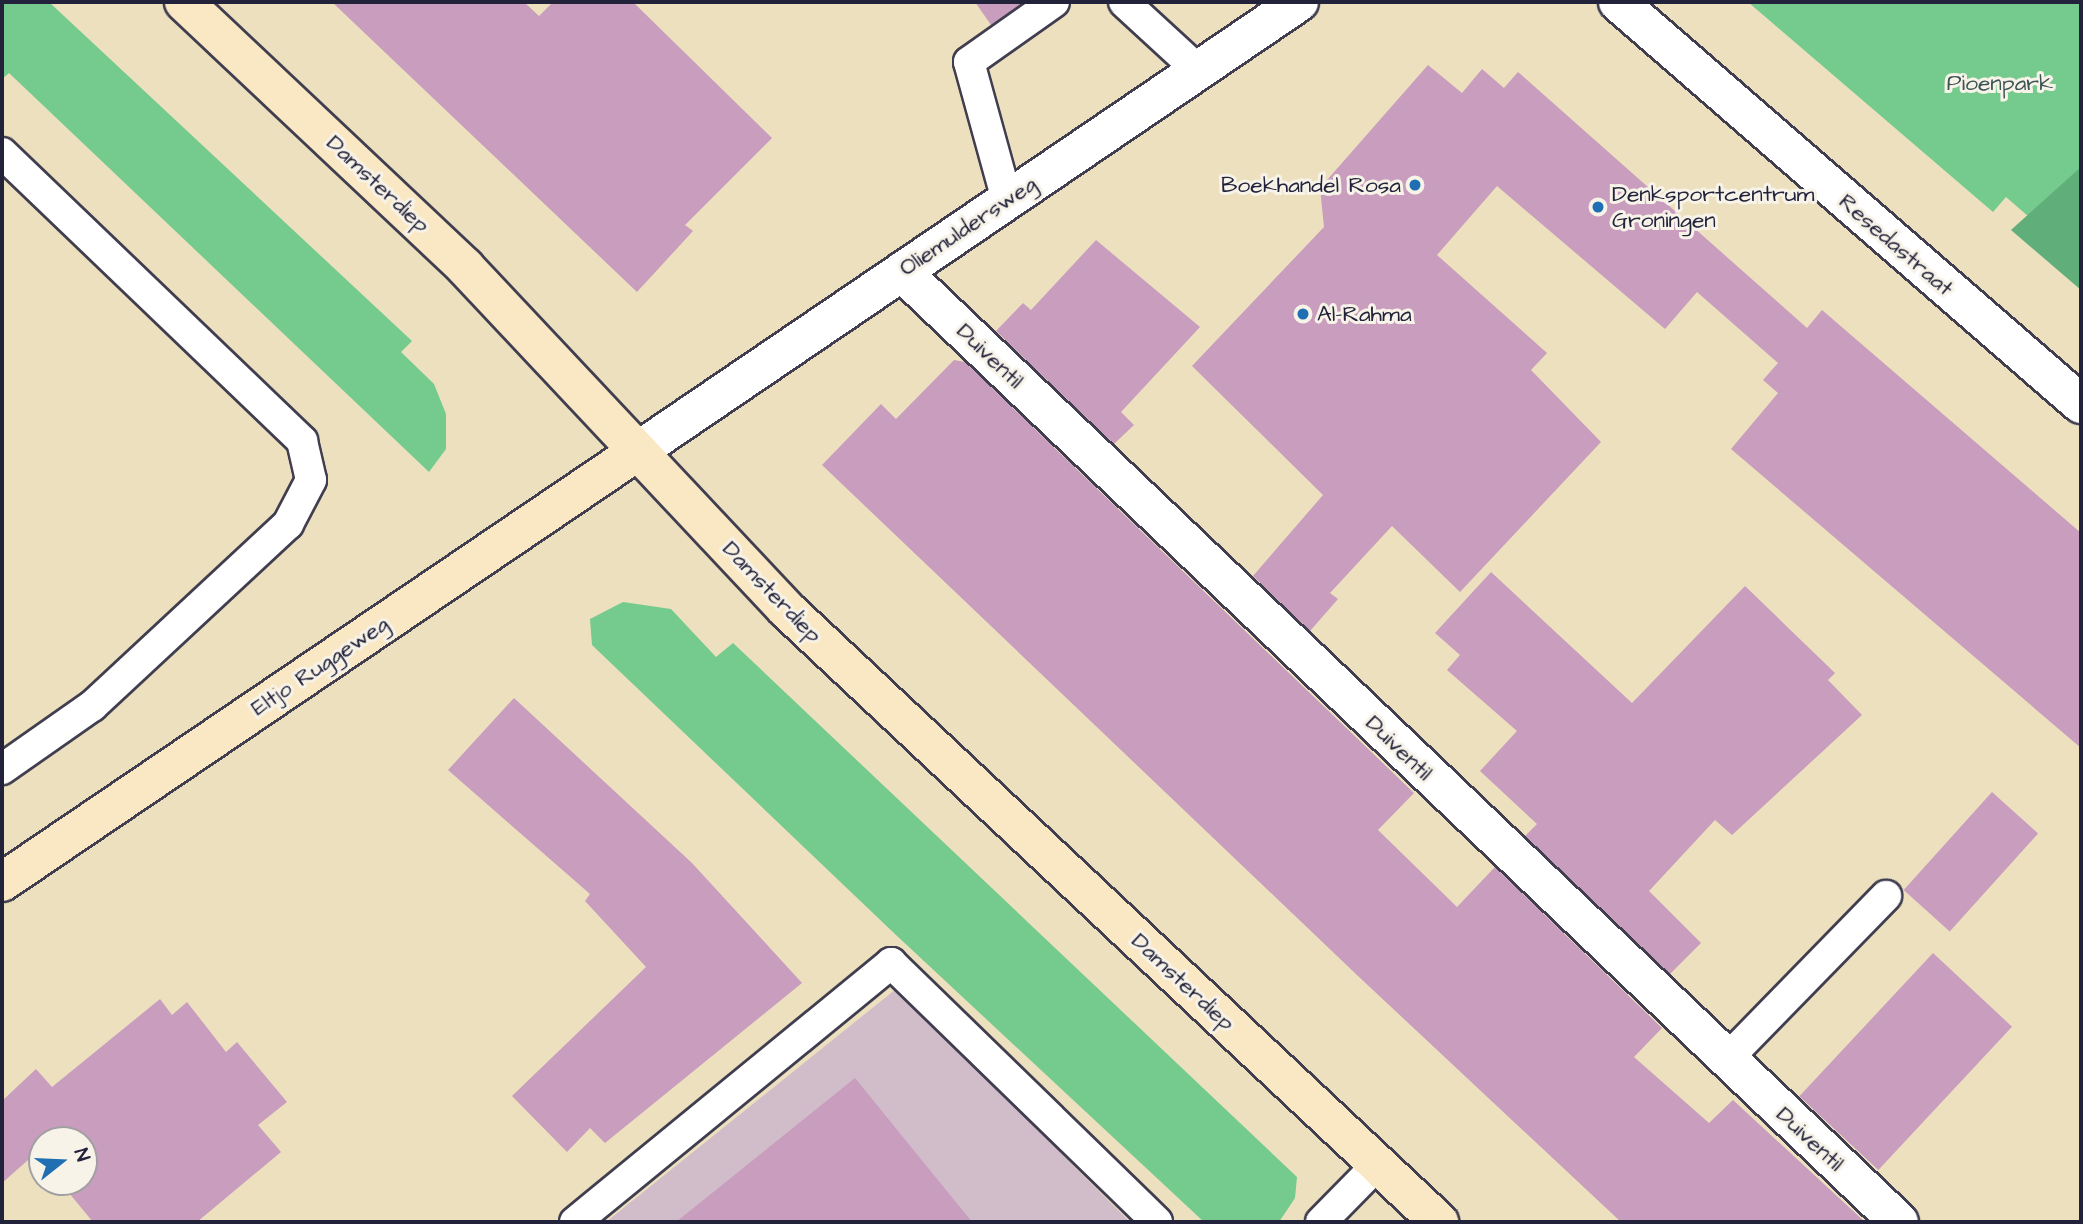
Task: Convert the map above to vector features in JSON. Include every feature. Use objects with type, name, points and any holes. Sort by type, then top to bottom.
[{"type":"main road","name":"Damsterdiep","points":[[184,2],[465,267],[786,609],[1439,1222]]},
{"type":"main road","name":"Eltjo Ruggeweg","points":[[2,882],[638,451]]},
{"type":"street","name":"Oliemuldersweg","points":[[638,451],[1299,2]]},
{"type":"street","name":"Resedastraat","points":[[1618,2],[2081,404]]},
{"type":"street","name":"Duiventil","points":[[902,272],[1899,1222]]},
{"type":"lane","points":[[1007,200],[969,62],[1054,2]]},
{"type":"lane","points":[[1124,2],[1198,70]]},
{"type":"lane","points":[[2,153],[302,441],[311,481],[288,524],[92,706],[2,769]]},
{"type":"lane","points":[[1727,1059],[1886,896]]},
{"type":"lane","points":[[575,1222],[891,963],[1157,1222]]},
{"type":"lane","points":[[1321,1222],[1377,1165]]},
{"type":"shaded area","points":[[896,989],[1130,1222],[606,1222]]},
{"type":"green space","points":[[2,2],[49,2],[412,341],[401,352],[434,384],[446,414],[446,449],[429,472],[9,73],[2,79]]},
{"type":"green space","name":"Pioenpark","points":[[1748,2],[2081,2],[2081,262],[2006,197],[1993,212]]},
{"type":"green space","points":[[2081,167],[2081,290],[2011,230]]},
{"type":"green space","points":[[623,602],[671,609],[716,657],[733,643],[1297,1177],[1295,1198],[1279,1222],[1204,1222],[896,935],[592,645],[590,619]]},
{"type":"building","points":[[332,2],[524,2],[539,16],[553,2],[633,2],[772,138],[685,225],[693,231],[637,292]]},
{"type":"building","points":[[975,2],[1024,2],[991,25]]},
{"type":"building","points":[[1428,65],[1462,93],[1482,69],[1504,88],[1518,72],[1807,328],[1822,310],[2081,533],[2081,748],[1731,449],[1778,393],[1763,380],[1778,363],[1697,292],[1665,329],[1497,186],[1437,255],[1547,353],[1531,370],[1601,442],[1460,592],[1392,526],[1330,593],[1338,599],[1310,631],[1253,576],[1323,495],[1192,366],[1324,227],[1320,188]]},
{"type":"building","points":[[1096,240],[1200,327],[1121,412],[1134,425],[1114,444],[996,331],[1023,303],[1031,310]]},
{"type":"building","points":[[954,360],[965,362],[1414,793],[1378,830],[1457,907],[1495,867],[1662,1028],[1634,1057],[1709,1123],[1733,1100],[1865,1222],[1621,1222],[1358,976],[822,465],[881,404],[896,419]]},
{"type":"building","points":[[1491,572],[1632,703],[1745,586],[1835,673],[1828,680],[1862,715],[1732,835],[1715,820],[1649,891],[1701,943],[1670,974],[1525,836],[1537,824],[1480,771],[1517,731],[1447,670],[1460,655],[1435,633]]},
{"type":"building","points":[[514,698],[692,863],[802,983],[605,1143],[590,1128],[567,1152],[512,1096],[646,967],[585,901],[590,894],[448,770]]},
{"type":"building","points":[[1992,792],[2038,833],[1950,932],[1904,890]]},
{"type":"building","points":[[1933,953],[2012,1027],[1878,1170],[1799,1096]]},
{"type":"building","points":[[160,999],[172,1015],[187,1002],[226,1052],[237,1042],[287,1102],[258,1125],[281,1152],[197,1222],[93,1222],[72,1196],[98,1196],[98,1126],[28,1126],[28,1160],[2,1183],[2,1101],[36,1069],[52,1087]]},
{"type":"building","points":[[855,1078],[972,1222],[676,1222]]},
{"type":"place","name":"Boekhandel Rosa","points":[[1415,185]]},
{"type":"place","name":"Denksportcentrum Groningen","points":[[1598,207]]},
{"type":"place","name":"Al-Rahma","points":[[1303,314]]}]
